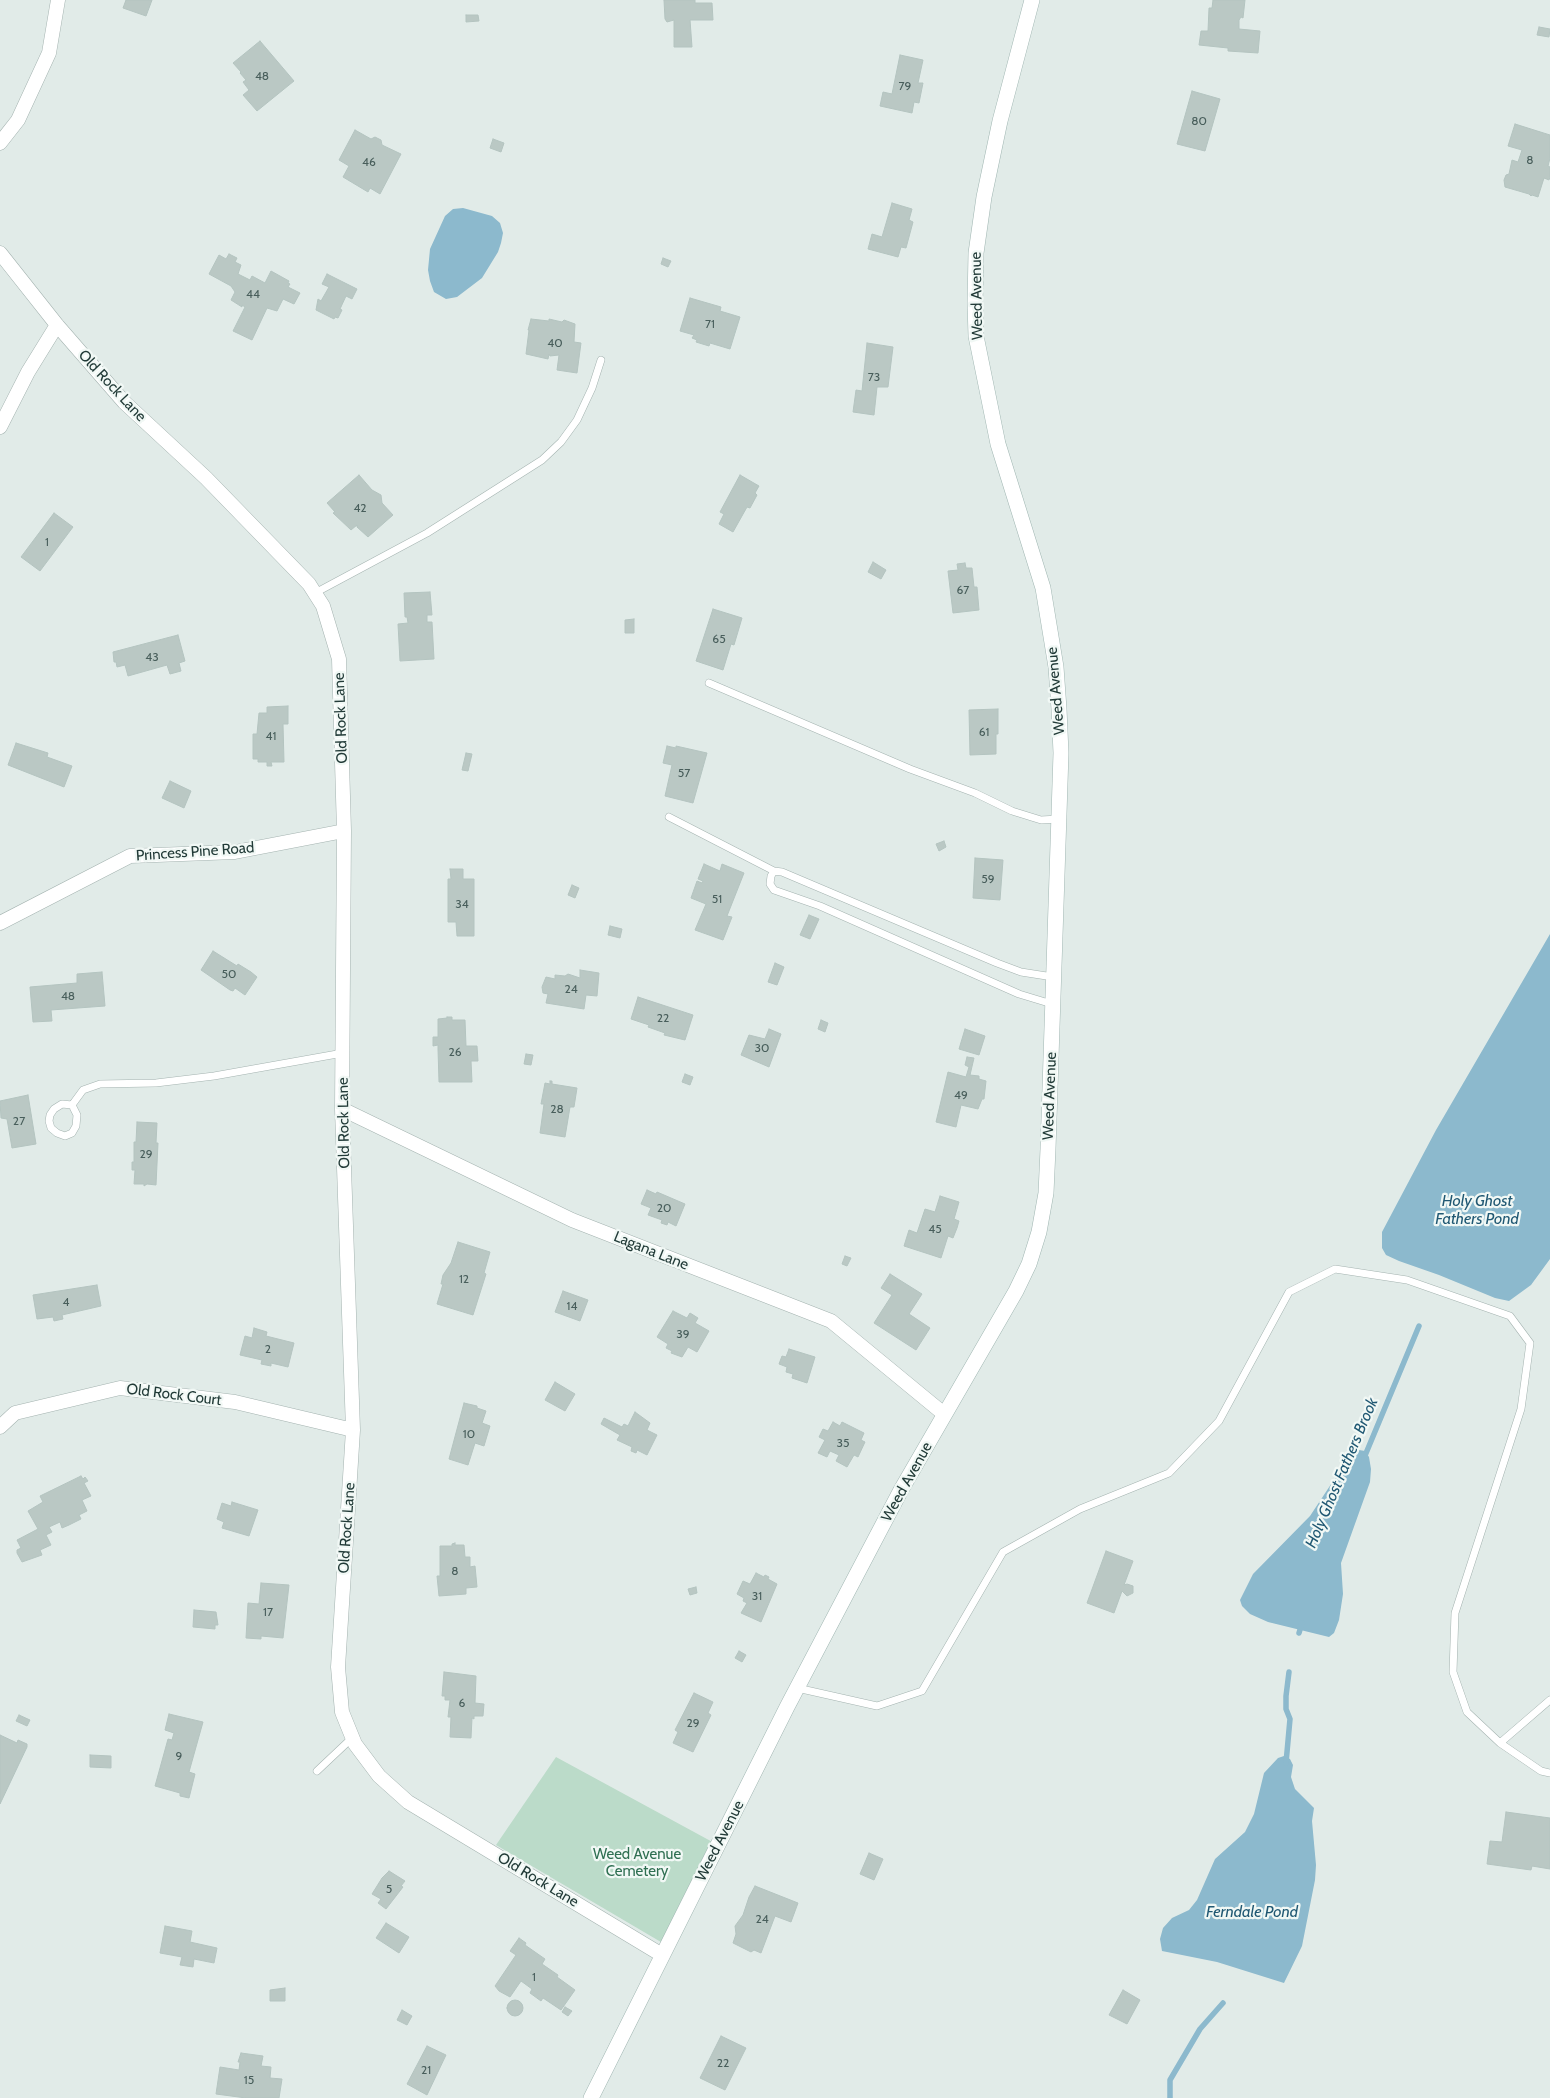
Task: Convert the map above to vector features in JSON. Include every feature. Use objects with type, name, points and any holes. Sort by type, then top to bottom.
[{"type":"main road","name":"Weed Avenue","points":[[591,2098],[797,1688],[901,1490],[1016,1291],[1029,1264],[1039,1232],[1046,1193],[1061,753],[1059,709],[1056,667],[1043,588],[998,444],[976,336],[976,253],[984,197],[1000,121],[1032,0]]},
{"type":"street","points":[[0,143],[18,120],[49,53],[58,0]]},
{"type":"street","name":"Old Rock Lane","points":[[0,253],[57,325],[124,402],[234,506],[309,584],[323,606],[339,660],[344,831],[342,1109],[353,1430],[338,1666],[342,1712],[352,1738],[380,1776],[408,1802],[662,1955]]},
{"type":"street","points":[[0,427],[28,372],[57,325]]},
{"type":"street","name":"Princess Pine Road","points":[[0,923],[130,856],[234,852],[344,831]]},
{"type":"street","name":"Lagana Lane","points":[[342,1109],[572,1220],[831,1321],[944,1414]]},
{"type":"street","name":"Old Rock Court","points":[[0,1426],[15,1413],[120,1388],[235,1402],[353,1430]]},
{"type":"lane","points":[[315,593],[427,533],[542,460],[561,442],[577,420],[592,388],[601,360]]},
{"type":"lane","points":[[709,683],[910,769],[975,793],[1012,811],[1041,820],[1059,819]]},
{"type":"lane","points":[[669,817],[774,871],[782,872],[997,963],[1022,972],[1053,977]]},
{"type":"lane","points":[[774,871],[770,884],[774,890],[820,906],[1019,994],[1052,1004]]},
{"type":"lane","points":[[72,1105],[83,1090],[100,1084],[156,1083],[214,1076],[343,1053]]},
{"type":"lane","points":[[62,1104],[72,1105],[77,1115],[76,1126],[72,1133],[65,1136],[51,1128],[50,1115],[54,1109],[62,1104]]},
{"type":"lane","points":[[797,1688],[877,1706],[922,1691],[1002,1552],[1080,1509],[1168,1474],[1219,1421],[1290,1292],[1335,1269],[1407,1280],[1510,1316],[1530,1343],[1521,1409],[1455,1613],[1453,1672],[1467,1712],[1500,1743],[1541,1770],[1550,1773]]},
{"type":"lane","points":[[1500,1743],[1550,1700]]},
{"type":"lane","points":[[317,1771],[352,1738]]},
{"type":"green space","name":"Weed Avenue Cemetery","points":[[556,1757],[718,1845],[666,1945],[496,1845]]},
{"type":"water","points":[[463,208],[492,216],[500,223],[503,233],[498,252],[482,278],[457,297],[446,299],[434,292],[430,281],[428,270],[430,249],[445,216],[453,209]]},
{"type":"water","name":"Holy Ghost Fathers Pond","points":[[1550,934],[1550,1259],[1531,1285],[1509,1301],[1495,1298],[1386,1255],[1382,1248],[1382,1232],[1436,1130]]},
{"type":"water","points":[[1359,1450],[1365,1451],[1369,1457],[1371,1469],[1370,1482],[1341,1563],[1343,1594],[1339,1620],[1334,1633],[1329,1637],[1268,1622],[1250,1614],[1242,1606],[1240,1600],[1253,1574],[1310,1516],[1345,1463]]},
{"type":"water","name":"Ferndale Pond","points":[[1284,1756],[1290,1759],[1293,1765],[1291,1777],[1295,1789],[1314,1808],[1312,1821],[1316,1865],[1315,1880],[1302,1946],[1284,1983],[1217,1962],[1162,1951],[1160,1939],[1163,1928],[1172,1918],[1189,1910],[1197,1900],[1215,1859],[1245,1832],[1254,1814],[1264,1773],[1278,1758]]},
{"type":"building","points":[[126,0],[152,0],[146,16],[123,8]]},
{"type":"building","points":[[664,0],[695,0],[695,3],[712,3],[713,20],[690,20],[692,47],[674,47],[674,20],[667,22],[665,19]]},
{"type":"building","points":[[1213,0],[1245,0],[1243,18],[1241,17],[1239,20],[1239,29],[1260,31],[1258,53],[1228,51],[1228,48],[1199,45],[1201,31],[1208,31],[1209,8],[1212,8]]},
{"type":"building","points":[[466,15],[478,15],[479,21],[466,22]]},
{"type":"building","points":[[1539,27],[1550,29],[1549,37],[1537,35]]},
{"type":"building","points":[[260,41],[294,81],[257,111],[243,95],[249,90],[243,82],[246,80],[233,63]]},
{"type":"building","points":[[900,55],[923,60],[918,83],[923,83],[919,103],[914,102],[912,113],[880,106],[883,92],[892,94]]},
{"type":"building","points":[[1192,91],[1220,99],[1205,151],[1177,144]]},
{"type":"building","points":[[1515,124],[1550,135],[1548,166],[1550,167],[1550,177],[1549,180],[1544,178],[1538,197],[1505,187],[1504,180],[1506,175],[1509,174],[1512,160],[1518,162],[1522,150],[1508,146]]},
{"type":"building","points":[[355,130],[371,139],[375,137],[381,140],[382,145],[401,154],[380,194],[370,188],[368,192],[343,177],[349,166],[339,160]]},
{"type":"building","points":[[493,139],[504,143],[501,152],[490,148]]},
{"type":"building","points":[[892,203],[912,209],[909,220],[913,222],[906,248],[901,247],[898,257],[868,249],[872,234],[882,237]]},
{"type":"building","points":[[229,254],[237,258],[235,262],[241,265],[238,274],[250,280],[252,276],[265,283],[271,271],[289,281],[288,287],[300,293],[294,304],[283,299],[277,311],[267,308],[252,340],[233,331],[245,307],[231,300],[235,292],[231,286],[209,274],[219,255],[226,259]]},
{"type":"building","points":[[663,258],[671,261],[668,267],[661,264]]},
{"type":"building","points":[[327,274],[357,289],[352,299],[346,296],[338,318],[335,317],[334,319],[316,310],[318,299],[321,301],[329,287],[322,284]]},
{"type":"building","points":[[690,298],[721,307],[720,311],[740,317],[730,349],[710,343],[709,346],[696,342],[697,340],[692,338],[694,335],[680,331]]},
{"type":"building","points":[[531,319],[549,321],[549,319],[562,322],[564,320],[575,324],[574,342],[581,343],[577,373],[557,370],[559,355],[550,356],[549,354],[548,359],[526,354]]},
{"type":"building","points":[[867,343],[893,347],[888,387],[877,387],[874,415],[853,412],[856,390],[862,391]]},
{"type":"building","points":[[359,475],[372,490],[381,495],[382,503],[393,515],[368,537],[357,525],[351,530],[333,513],[335,512],[327,503]]},
{"type":"building","points":[[740,475],[759,486],[755,493],[757,495],[750,508],[747,507],[733,532],[719,524],[724,514],[720,512]]},
{"type":"building","points":[[54,513],[73,527],[40,571],[21,557]]},
{"type":"building","points":[[873,562],[886,570],[881,579],[868,572]]},
{"type":"building","points":[[965,563],[966,568],[972,568],[974,587],[977,587],[979,610],[953,613],[948,571],[958,570],[957,564]]},
{"type":"building","points":[[430,592],[432,615],[427,615],[427,622],[432,622],[434,659],[400,661],[398,624],[408,623],[407,617],[405,617],[404,593]]},
{"type":"building","points":[[713,609],[742,618],[734,645],[731,644],[723,670],[696,661]]},
{"type":"building","points":[[634,619],[634,633],[625,633],[625,620]]},
{"type":"building","points":[[178,635],[185,661],[179,663],[181,671],[170,674],[167,665],[128,676],[125,665],[117,667],[116,662],[114,662],[113,652]]},
{"type":"building","points":[[288,706],[288,724],[283,724],[284,762],[271,762],[272,766],[267,766],[267,762],[258,762],[258,759],[253,759],[253,734],[257,734],[259,713],[267,713],[267,707]]},
{"type":"building","points":[[998,709],[996,754],[970,755],[969,710]]},
{"type":"building","points":[[16,743],[48,753],[47,757],[72,766],[64,787],[8,765]]},
{"type":"building","points":[[667,746],[676,748],[676,746],[707,753],[693,803],[665,796],[672,765],[663,763]]},
{"type":"building","points":[[466,753],[472,754],[468,771],[462,770]]},
{"type":"building","points":[[170,781],[191,791],[184,808],[162,798]]},
{"type":"building","points":[[944,841],[946,847],[939,851],[936,844]]},
{"type":"building","points":[[975,858],[1003,860],[1000,900],[973,898]]},
{"type":"building","points":[[704,864],[720,871],[722,864],[744,873],[727,916],[732,917],[723,940],[695,930],[706,904],[691,898],[697,881],[702,883],[703,881],[698,879]]},
{"type":"building","points":[[450,869],[463,869],[463,879],[474,879],[474,936],[457,936],[456,922],[448,922],[448,879],[451,879]]},
{"type":"building","points":[[572,885],[579,888],[575,898],[568,895]]},
{"type":"building","points":[[809,915],[819,919],[810,939],[800,935]]},
{"type":"building","points":[[610,926],[622,929],[620,938],[608,935]]},
{"type":"building","points":[[213,951],[237,966],[238,964],[257,977],[245,995],[235,988],[233,991],[230,990],[201,970]]},
{"type":"building","points":[[775,963],[784,967],[777,985],[768,982]]},
{"type":"building","points":[[580,970],[599,973],[597,996],[586,995],[584,1009],[546,1003],[548,994],[543,993],[542,987],[546,977],[555,979],[555,975],[565,976],[568,974],[580,978]]},
{"type":"building","points":[[102,972],[105,1006],[51,1010],[52,1021],[33,1022],[30,987],[77,983],[77,974]]},
{"type":"building","points":[[638,997],[693,1015],[685,1040],[664,1035],[665,1033],[648,1027],[649,1025],[631,1019]]},
{"type":"building","points":[[452,1017],[452,1020],[465,1020],[466,1046],[477,1046],[478,1061],[471,1061],[472,1082],[439,1082],[438,1045],[433,1046],[433,1037],[438,1037],[438,1019]]},
{"type":"building","points":[[821,1020],[828,1023],[825,1032],[818,1029]]},
{"type":"building","points":[[769,1029],[781,1034],[769,1067],[741,1055],[749,1035],[765,1039]]},
{"type":"building","points":[[965,1029],[985,1036],[979,1055],[959,1049]]},
{"type":"building","points":[[526,1054],[533,1055],[531,1065],[524,1064]]},
{"type":"building","points":[[967,1057],[974,1058],[970,1075],[979,1076],[979,1079],[986,1081],[984,1099],[982,1099],[978,1109],[961,1105],[956,1127],[936,1122],[948,1072],[966,1077],[969,1067],[965,1065]]},
{"type":"building","points":[[685,1074],[693,1077],[690,1085],[682,1082]]},
{"type":"building","points":[[550,1081],[552,1081],[552,1084],[577,1088],[574,1107],[570,1107],[565,1137],[540,1133],[544,1104],[541,1104],[545,1083],[550,1084]]},
{"type":"building","points":[[28,1095],[36,1144],[12,1148],[7,1119],[1,1118],[0,1101]]},
{"type":"building","points":[[137,1122],[157,1123],[156,1185],[147,1184],[144,1186],[144,1184],[134,1184],[135,1170],[132,1170],[132,1162],[134,1162]]},
{"type":"building","points":[[647,1190],[656,1194],[657,1192],[685,1204],[676,1226],[668,1222],[667,1225],[661,1223],[662,1220],[648,1215],[651,1208],[641,1204]]},
{"type":"building","points":[[940,1196],[959,1202],[954,1219],[959,1221],[957,1228],[953,1238],[948,1236],[941,1258],[904,1246],[909,1230],[917,1233],[925,1209],[935,1212]]},
{"type":"building","points":[[458,1242],[490,1252],[484,1273],[486,1274],[473,1315],[437,1304],[443,1284],[441,1284],[443,1275],[451,1263]]},
{"type":"building","points":[[845,1256],[851,1258],[847,1266],[842,1264]]},
{"type":"building","points":[[890,1274],[922,1294],[909,1314],[930,1328],[916,1350],[874,1323],[892,1295],[881,1288]]},
{"type":"building","points":[[97,1285],[101,1306],[62,1315],[63,1319],[54,1321],[53,1317],[37,1319],[33,1295]]},
{"type":"building","points":[[563,1291],[588,1300],[580,1321],[555,1312]]},
{"type":"building","points":[[673,1311],[687,1318],[690,1313],[698,1318],[695,1323],[709,1331],[697,1352],[688,1347],[682,1357],[671,1353],[672,1351],[666,1348],[668,1344],[657,1337]]},
{"type":"building","points":[[254,1328],[267,1332],[266,1336],[294,1343],[288,1367],[271,1363],[271,1366],[261,1364],[262,1360],[240,1355],[245,1336],[252,1338]]},
{"type":"building","points":[[789,1349],[815,1357],[807,1383],[792,1378],[793,1374],[786,1372],[787,1367],[779,1364],[782,1356],[786,1357]]},
{"type":"building","points":[[555,1382],[575,1394],[565,1411],[545,1400]]},
{"type":"building","points":[[464,1403],[477,1406],[477,1408],[486,1411],[482,1423],[490,1426],[484,1446],[475,1443],[468,1465],[449,1459]]},
{"type":"building","points":[[635,1412],[650,1423],[647,1430],[657,1435],[647,1455],[637,1450],[636,1453],[631,1451],[632,1447],[617,1440],[620,1435],[601,1424],[604,1418],[622,1427],[624,1424],[628,1426]]},
{"type":"building","points":[[833,1422],[840,1426],[842,1422],[864,1433],[861,1440],[865,1442],[858,1457],[854,1455],[847,1467],[836,1461],[839,1455],[830,1451],[827,1457],[818,1453],[825,1440],[819,1437],[823,1429],[828,1431]]},
{"type":"building","points":[[81,1476],[83,1479],[85,1477],[88,1481],[84,1483],[91,1496],[82,1500],[87,1511],[79,1515],[81,1519],[62,1528],[60,1522],[49,1527],[52,1532],[46,1535],[51,1545],[40,1550],[42,1555],[22,1562],[17,1553],[17,1550],[21,1548],[17,1540],[38,1529],[28,1511],[43,1502],[40,1496]]},
{"type":"building","points":[[232,1502],[258,1510],[249,1536],[222,1528],[224,1522],[217,1519],[222,1503],[231,1506]]},
{"type":"building","points":[[455,1543],[455,1545],[464,1545],[465,1557],[470,1557],[470,1567],[475,1566],[477,1587],[466,1588],[466,1594],[439,1596],[437,1576],[440,1576],[440,1546],[452,1546]]},
{"type":"building","points":[[1106,1551],[1133,1561],[1124,1585],[1133,1586],[1133,1593],[1127,1596],[1122,1591],[1114,1613],[1087,1603]]},
{"type":"building","points":[[756,1573],[769,1577],[768,1579],[777,1584],[761,1622],[741,1613],[747,1603],[743,1601],[744,1598],[737,1594],[743,1581],[750,1584]]},
{"type":"building","points":[[261,1583],[289,1585],[283,1638],[261,1636],[261,1639],[246,1638],[248,1603],[259,1604]]},
{"type":"building","points":[[696,1587],[697,1593],[690,1595],[688,1589]]},
{"type":"building","points":[[194,1610],[216,1612],[218,1625],[215,1625],[215,1629],[193,1627]]},
{"type":"building","points":[[739,1651],[746,1655],[742,1662],[735,1658]]},
{"type":"building","points":[[444,1672],[476,1676],[475,1703],[484,1704],[483,1716],[474,1716],[474,1719],[472,1718],[471,1738],[450,1737],[451,1717],[448,1717],[450,1700],[445,1700],[445,1696],[442,1696]]},
{"type":"building","points":[[694,1693],[713,1702],[708,1713],[711,1715],[693,1752],[673,1743],[678,1732],[675,1730]]},
{"type":"building","points":[[169,1714],[203,1722],[189,1772],[195,1774],[189,1798],[180,1796],[180,1793],[155,1786],[168,1739],[172,1740],[174,1733],[165,1730]]},
{"type":"building","points":[[19,1715],[30,1720],[27,1726],[16,1721]]},
{"type":"building","points":[[0,1735],[17,1743],[18,1740],[27,1744],[27,1747],[0,1804]]},
{"type":"building","points":[[90,1755],[111,1756],[111,1768],[90,1767]]},
{"type":"building","points":[[1506,1812],[1550,1818],[1550,1869],[1532,1866],[1531,1870],[1487,1864],[1490,1841],[1502,1842]]},
{"type":"building","points":[[869,1853],[883,1859],[874,1880],[860,1874]]},
{"type":"building","points":[[389,1871],[405,1881],[401,1886],[403,1887],[386,1909],[378,1903],[381,1899],[372,1894]]},
{"type":"building","points":[[755,1886],[798,1903],[791,1922],[775,1916],[761,1953],[754,1950],[751,1952],[733,1943],[736,1934],[735,1926],[743,1915]]},
{"type":"building","points":[[386,1923],[409,1937],[399,1953],[376,1938]]},
{"type":"building","points":[[165,1926],[192,1931],[190,1942],[217,1948],[214,1963],[194,1959],[193,1967],[180,1965],[182,1957],[160,1953]]},
{"type":"building","points":[[519,1938],[526,1943],[525,1945],[545,1959],[542,1964],[575,1990],[561,2010],[543,1998],[541,2001],[530,1993],[532,1989],[521,1981],[510,1997],[499,1991],[495,1986],[516,1955],[510,1951]]},
{"type":"building","points":[[285,1988],[285,2001],[270,2001],[270,1990]]},
{"type":"building","points":[[1123,1990],[1140,2000],[1127,2024],[1109,2015]]},
{"type":"building","points":[[515,2000],[523,2008],[515,2016],[507,2008]]},
{"type":"building","points":[[565,2007],[572,2011],[568,2016],[562,2012]]},
{"type":"building","points":[[402,2010],[412,2016],[407,2025],[397,2020]]},
{"type":"building","points":[[721,2036],[746,2048],[725,2090],[700,2078]]},
{"type":"building","points":[[427,2046],[446,2055],[427,2095],[407,2084]]},
{"type":"building","points":[[241,2053],[263,2056],[261,2066],[271,2067],[270,2078],[282,2079],[279,2098],[246,2098],[216,2094],[220,2067],[239,2070],[240,2062],[238,2062]]},
{"type":"waterway","name":"Holy Ghost Fathers Brook","points":[[1364,1458],[1419,1326]]},
{"type":"waterway","name":"Holy Ghost Fathers Brook","points":[[1299,1633],[1302,1623]]},
{"type":"waterway","name":"Holy Ghost Fathers Brook","points":[[1286,1763],[1290,1719],[1286,1709],[1289,1672]]},
{"type":"waterway","name":"Holy Ghost Fathers Brook","points":[[1170,2098],[1170,2080],[1200,2029],[1223,2003]]}]
